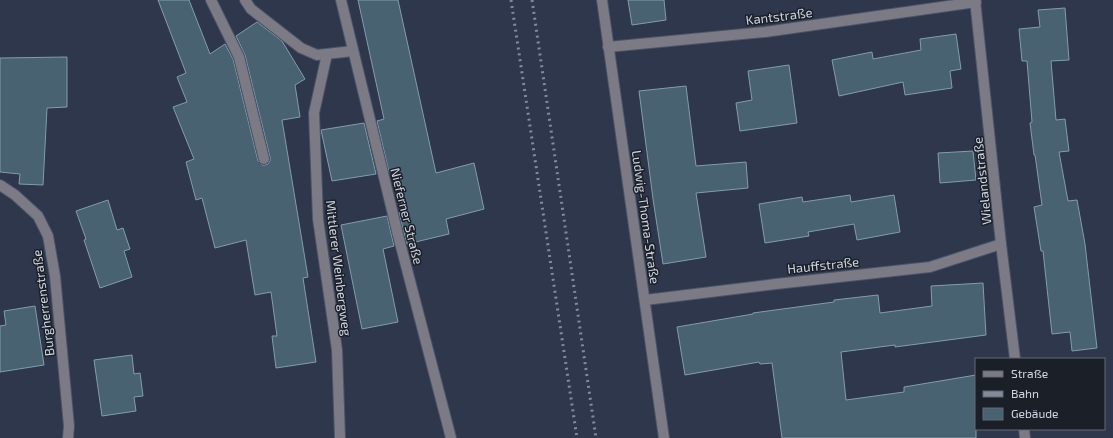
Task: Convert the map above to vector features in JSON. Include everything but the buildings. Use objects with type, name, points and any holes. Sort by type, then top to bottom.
[{"type":"street","points":[[211,0],[239,57],[264,160]]},
{"type":"street","points":[[245,0],[250,9],[301,48],[317,55],[353,52]]},
{"type":"street","name":"Nieferner Straße","points":[[340,0],[398,235],[451,438]]},
{"type":"street","name":"Ludwig-Thoma-Straße","points":[[602,0],[664,438]]},
{"type":"street","name":"Kantstraße","points":[[608,47],[765,32],[975,1]]},
{"type":"street","name":"Wielandstraße","points":[[975,1],[1015,358]]},
{"type":"street","name":"Mittlerer Weinbergweg","points":[[327,54],[314,113],[318,219],[337,350],[340,438]]},
{"type":"street","name":"Burgherrenstraße","points":[[0,185],[15,195],[38,216],[48,236],[55,276],[69,426],[68,438]]},
{"type":"street","name":"Hauffstraße","points":[[645,300],[930,267],[1001,244]]},
{"type":"railway","points":[[511,0],[577,438]]},
{"type":"railway","points":[[532,0],[596,438]]}]
